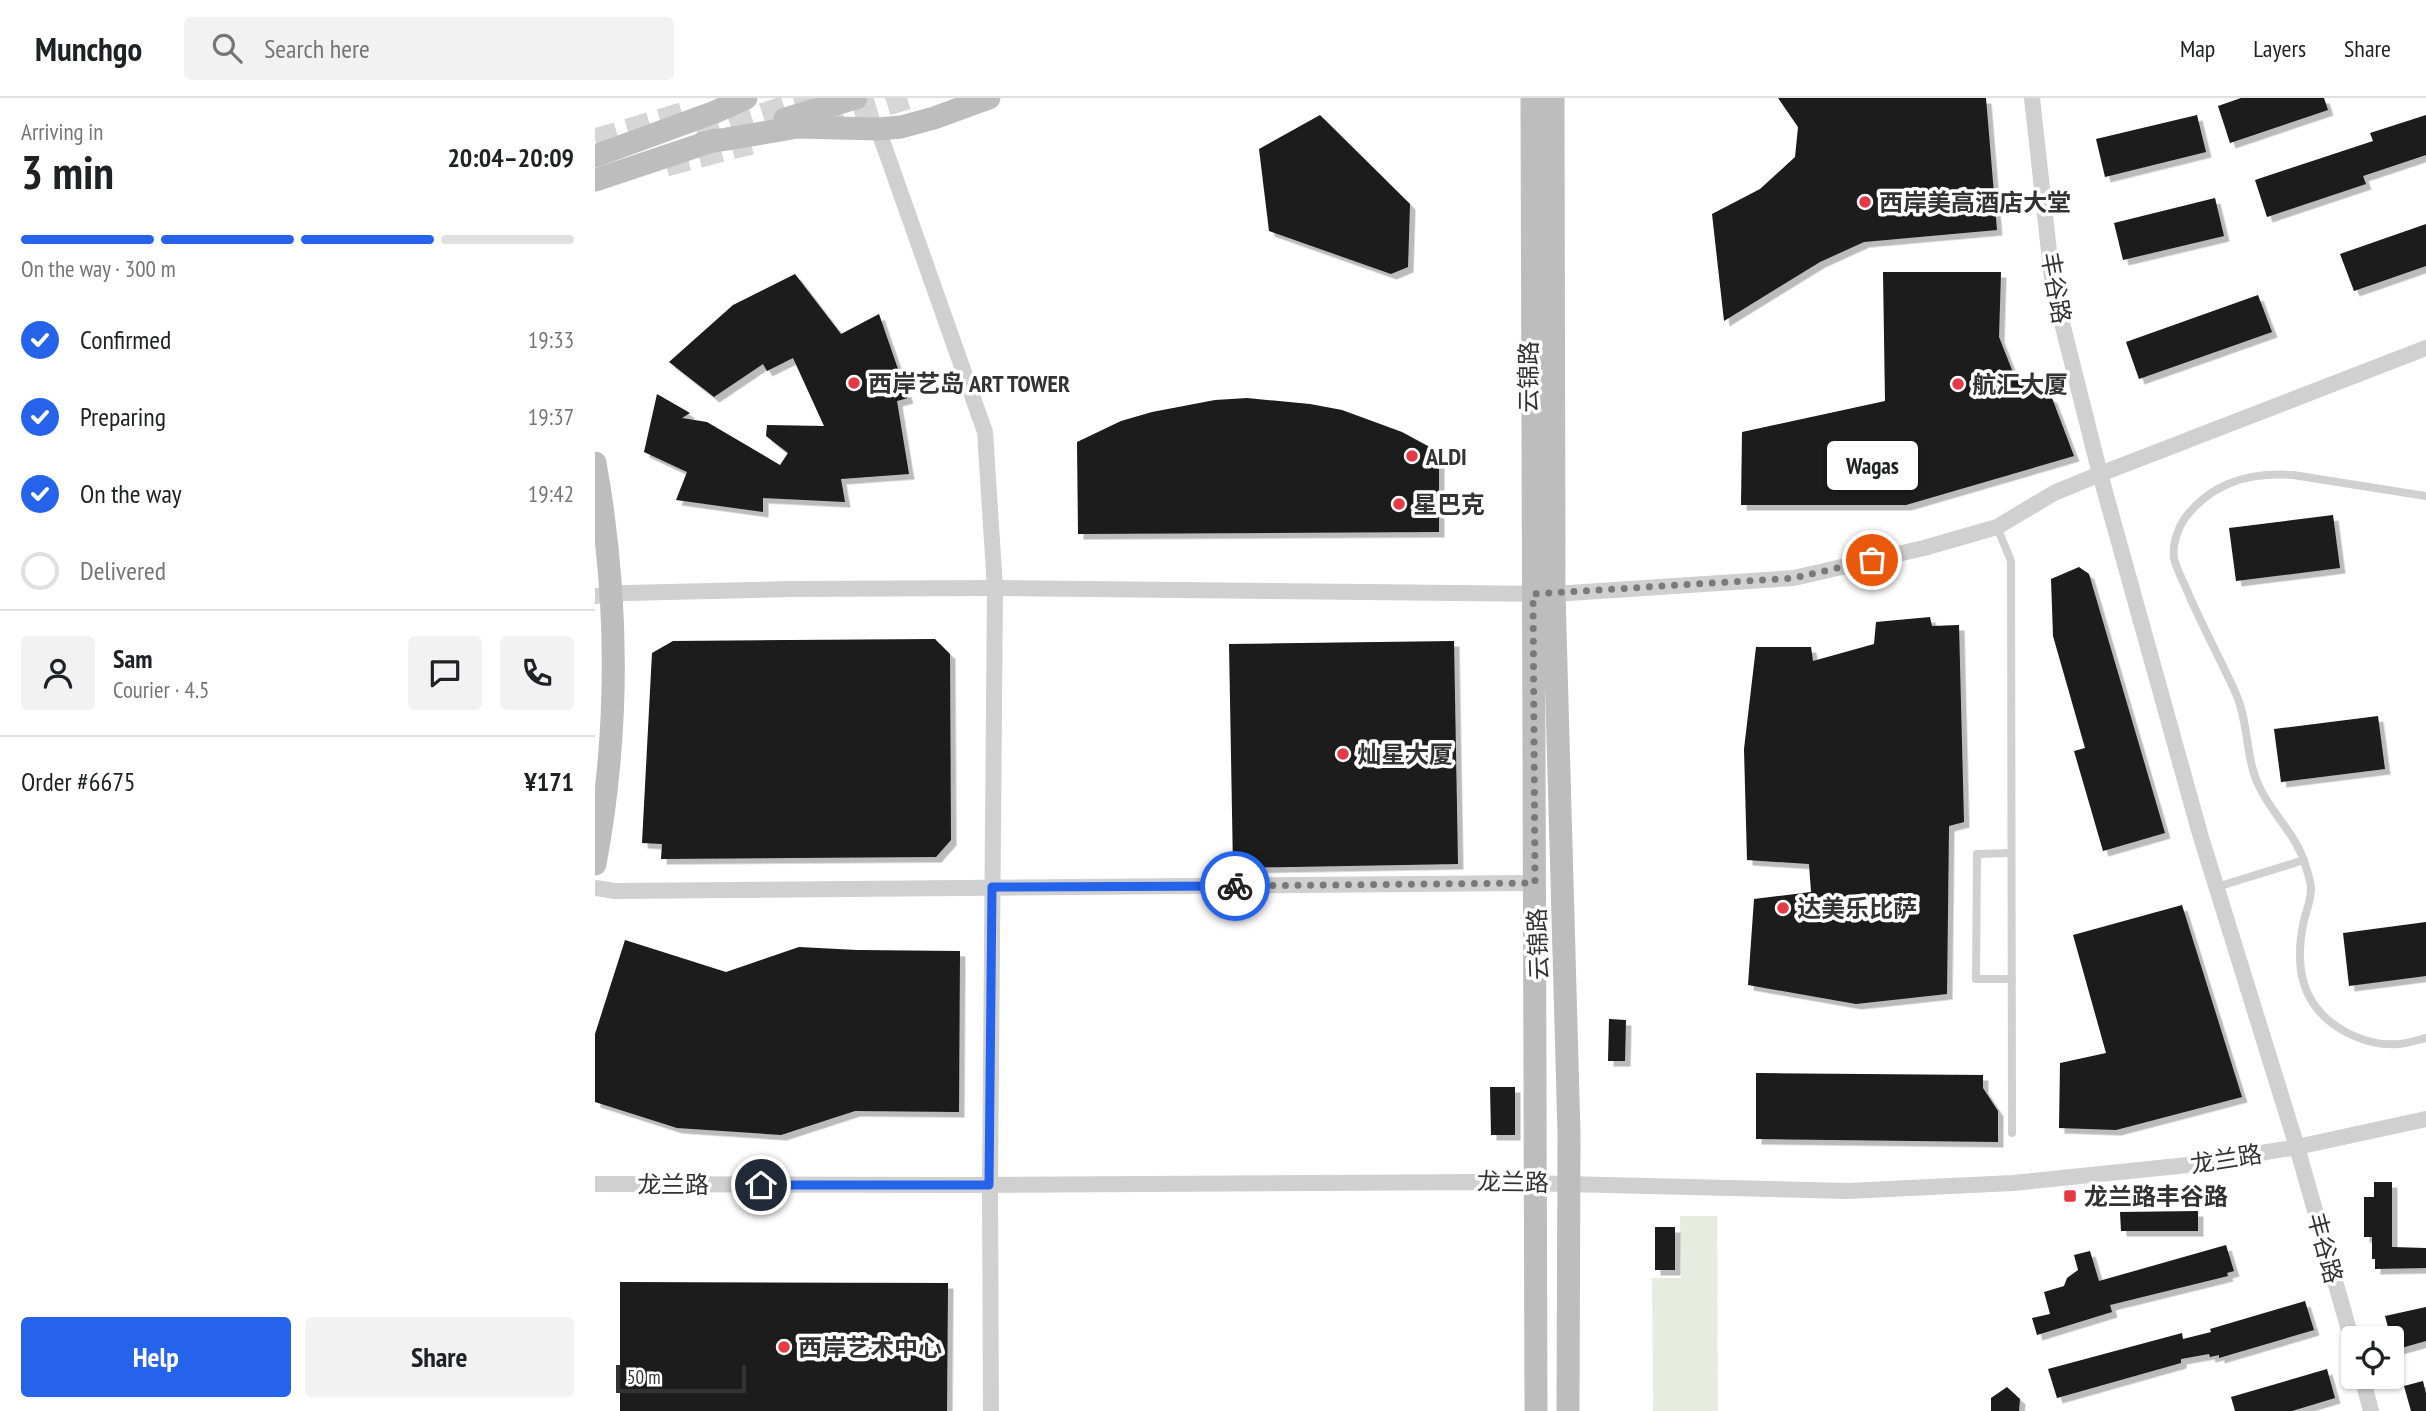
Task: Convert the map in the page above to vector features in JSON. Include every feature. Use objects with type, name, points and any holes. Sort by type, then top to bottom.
[{"type":"main road","points":[[595,156],[746,98]]},
{"type":"main road","points":[[595,180],[702,143],[856,98]]},
{"type":"main road","points":[[702,143],[798,127],[901,127],[989,98]]},
{"type":"main road","name":"云锦路","points":[[1532,98],[1544,594],[1570,1183],[1568,1411]]},
{"type":"main road","name":"云锦路","points":[[1536,1411],[1535,883],[1544,594],[1553,98]]},
{"type":"main road","points":[[595,463],[604,516],[603,595],[615,674],[613,739],[595,864]]},
{"type":"street","name":"丰谷路","points":[[2032,98],[2053,287],[2100,474],[2217,887],[2297,1147],[2348,1326]]},
{"type":"street","points":[[878,129],[985,432],[995,588],[989,1185],[991,1411]]},
{"type":"street","points":[[603,595],[791,589],[995,588],[1544,594],[1794,578],[1924,548],[1997,527],[2054,494],[2100,474],[2426,348]]},
{"type":"street","points":[[595,888],[628,891],[1535,883]]},
{"type":"street","name":"龙兰路","points":[[595,1184],[1570,1183],[1848,1191],[2013,1183],[2187,1165],[2297,1147],[2426,1119]]},
{"type":"street","points":[[2365,1389],[2371,1411]]},
{"type":"lane","points":[[2426,496],[2293,475],[2273,474],[2245,478],[2217,488],[2196,504],[2181,524],[2174,558],[2238,697],[2251,764],[2258,785],[2304,860],[2311,886],[2303,924],[2300,961],[2303,981],[2313,1003],[2332,1023],[2351,1035],[2374,1043],[2400,1044],[2426,1038]]},
{"type":"lane","points":[[1997,527],[2011,561],[2012,1133]]},
{"type":"lane","points":[[2011,853],[1977,854],[1976,979],[2012,979]]},
{"type":"lane","points":[[2217,887],[2304,860]]},
{"type":"shaded area","points":[[1680,1216],[1717,1216],[1718,1411],[1653,1411],[1652,1278],[1681,1278]]},
{"type":"building","name":"西岸美高酒店大堂","points":[[1778,98],[1986,98],[1997,230],[1864,242],[1820,262],[1724,321],[1712,214],[1760,189],[1795,157],[1798,127]]},
{"type":"building","points":[[2241,98],[2324,98],[2328,110],[2230,143],[2218,106]]},
{"type":"building","points":[[1320,115],[1410,204],[1408,267],[1391,274],[1269,231],[1259,149]]},
{"type":"building","points":[[2197,115],[2206,152],[2105,177],[2096,139]]},
{"type":"building","points":[[2426,115],[2426,155],[2363,176],[2366,184],[2267,217],[2255,180],[2373,141],[2370,133]]},
{"type":"building","points":[[2215,198],[2224,236],[2123,260],[2114,223]]},
{"type":"building","points":[[2426,224],[2426,266],[2354,291],[2340,254]]},
{"type":"building","name":"航汇大厦","points":[[1883,272],[2001,272],[1999,337],[2012,370],[2052,398],[2074,456],[1906,505],[1741,505],[1742,432],[1885,401]]},
{"type":"building","name":"西岸艺岛 ART TOWER","points":[[795,274],[841,334],[879,314],[908,398],[897,401],[909,474],[841,479],[845,502],[763,498],[763,512],[676,500],[687,472],[644,452],[657,394],[690,413],[682,418],[707,422],[780,465],[788,453],[766,436],[767,425],[824,426],[793,358],[767,371],[763,364],[714,397],[669,362],[733,305]]},
{"type":"building","points":[[2258,295],[2272,332],[2139,379],[2126,342]]},
{"type":"building","points":[[1247,398],[1342,410],[1402,432],[1439,452],[1439,532],[1078,534],[1077,442],[1121,421],[1152,412],[1215,400]]},
{"type":"building","points":[[2333,515],[2340,568],[2236,581],[2229,528]]},
{"type":"building","points":[[2079,567],[2089,574],[2165,833],[2103,851],[2074,751],[2085,748],[2053,636],[2051,579]]},
{"type":"building","points":[[1930,617],[1932,626],[1959,625],[1964,822],[1949,826],[1947,994],[1856,1004],[1748,985],[1754,899],[1811,892],[1809,864],[1747,860],[1744,749],[1756,647],[1811,647],[1813,661],[1874,644],[1876,622]]},
{"type":"building","points":[[935,639],[950,654],[951,840],[936,857],[661,859],[662,844],[642,843],[652,653],[673,641]]},
{"type":"building","name":"灿星大厦","points":[[1454,641],[1458,864],[1233,868],[1229,644]]},
{"type":"building","points":[[2378,716],[2385,769],[2281,782],[2274,729]]},
{"type":"building","points":[[2182,905],[2242,1097],[2116,1130],[2059,1128],[2060,1063],[2106,1053],[2073,935]]},
{"type":"building","points":[[2426,922],[2426,976],[2349,986],[2343,933]]},
{"type":"building","points":[[625,940],[726,972],[799,947],[960,951],[959,1112],[855,1111],[781,1135],[677,1128],[595,1102],[595,1034]]},
{"type":"building","points":[[1609,1019],[1626,1020],[1625,1061],[1608,1061]]},
{"type":"building","points":[[1756,1073],[1983,1075],[1983,1088],[1998,1111],[1998,1142],[1756,1139]]},
{"type":"building","points":[[1490,1087],[1515,1087],[1515,1135],[1491,1135]]},
{"type":"building","points":[[2374,1182],[2392,1182],[2392,1247],[2426,1248],[2426,1268],[2375,1269],[2372,1237],[2364,1237],[2364,1197],[2374,1197]]},
{"type":"building","points":[[2198,1211],[2198,1231],[2121,1231],[2120,1212]]},
{"type":"building","points":[[1655,1227],[1675,1227],[1675,1270],[1655,1270]]},
{"type":"building","points":[[2226,1245],[2234,1271],[2227,1273],[2228,1276],[2110,1305],[2112,1312],[2037,1335],[2032,1318],[2050,1314],[2044,1292],[2064,1286],[2067,1278],[2078,1270],[2074,1255],[2090,1251],[2099,1281]]},
{"type":"building","name":"西岸艺术中心","points":[[620,1282],[948,1283],[947,1411],[620,1411]]},
{"type":"building","points":[[2305,1301],[2314,1330],[2219,1358],[2219,1355],[2210,1357],[2209,1354],[2181,1359],[2181,1363],[2057,1398],[2048,1369],[2182,1333],[2183,1339],[2211,1332],[2210,1329]]},
{"type":"building","points":[[2426,1307],[2426,1341],[2404,1347],[2404,1326],[2388,1326],[2385,1316]]},
{"type":"building","points":[[2327,1369],[2335,1398],[2292,1411],[2235,1411],[2231,1397]]},
{"type":"building","points":[[2423,1381],[2426,1411],[2411,1411],[2404,1386]]},
{"type":"building","points":[[2007,1387],[2020,1399],[2019,1411],[1991,1411],[1991,1398]]},
{"type":"tunnel","points":[[698,136],[813,98]]},
{"type":"tunnel","points":[[822,124],[907,98]]},
{"type":"tunnel","points":[[595,140],[685,113]]},
{"type":"tunnel","points":[[666,165],[751,143]]},
{"type":"way so far","points":[[1235,886],[1535,883],[1533,594],[1794,578],[1872,560]]},
{"type":"place","name":"西岸美高酒店大堂","points":[[1865,202]]},
{"type":"place","name":"西岸艺岛 ART TOWER","points":[[854,383]]},
{"type":"place","name":"航汇大厦","points":[[1958,384]]},
{"type":"place","name":"ALDI","points":[[1412,456]]},
{"type":"place","name":"星巴克","points":[[1399,504]]},
{"type":"place","name":"Wagas","points":[[1872,560]]},
{"type":"place","name":"灿星大厦","points":[[1343,754]]},
{"type":"place","name":"达美乐比萨","points":[[1783,908]]},
{"type":"place","name":"龙兰路丰谷路","points":[[2070,1196]]},
{"type":"place","name":"西岸艺术中心","points":[[784,1347]]},
{"type":"route","points":[[761,1185],[989,1185],[992,887],[1235,886]]}]
